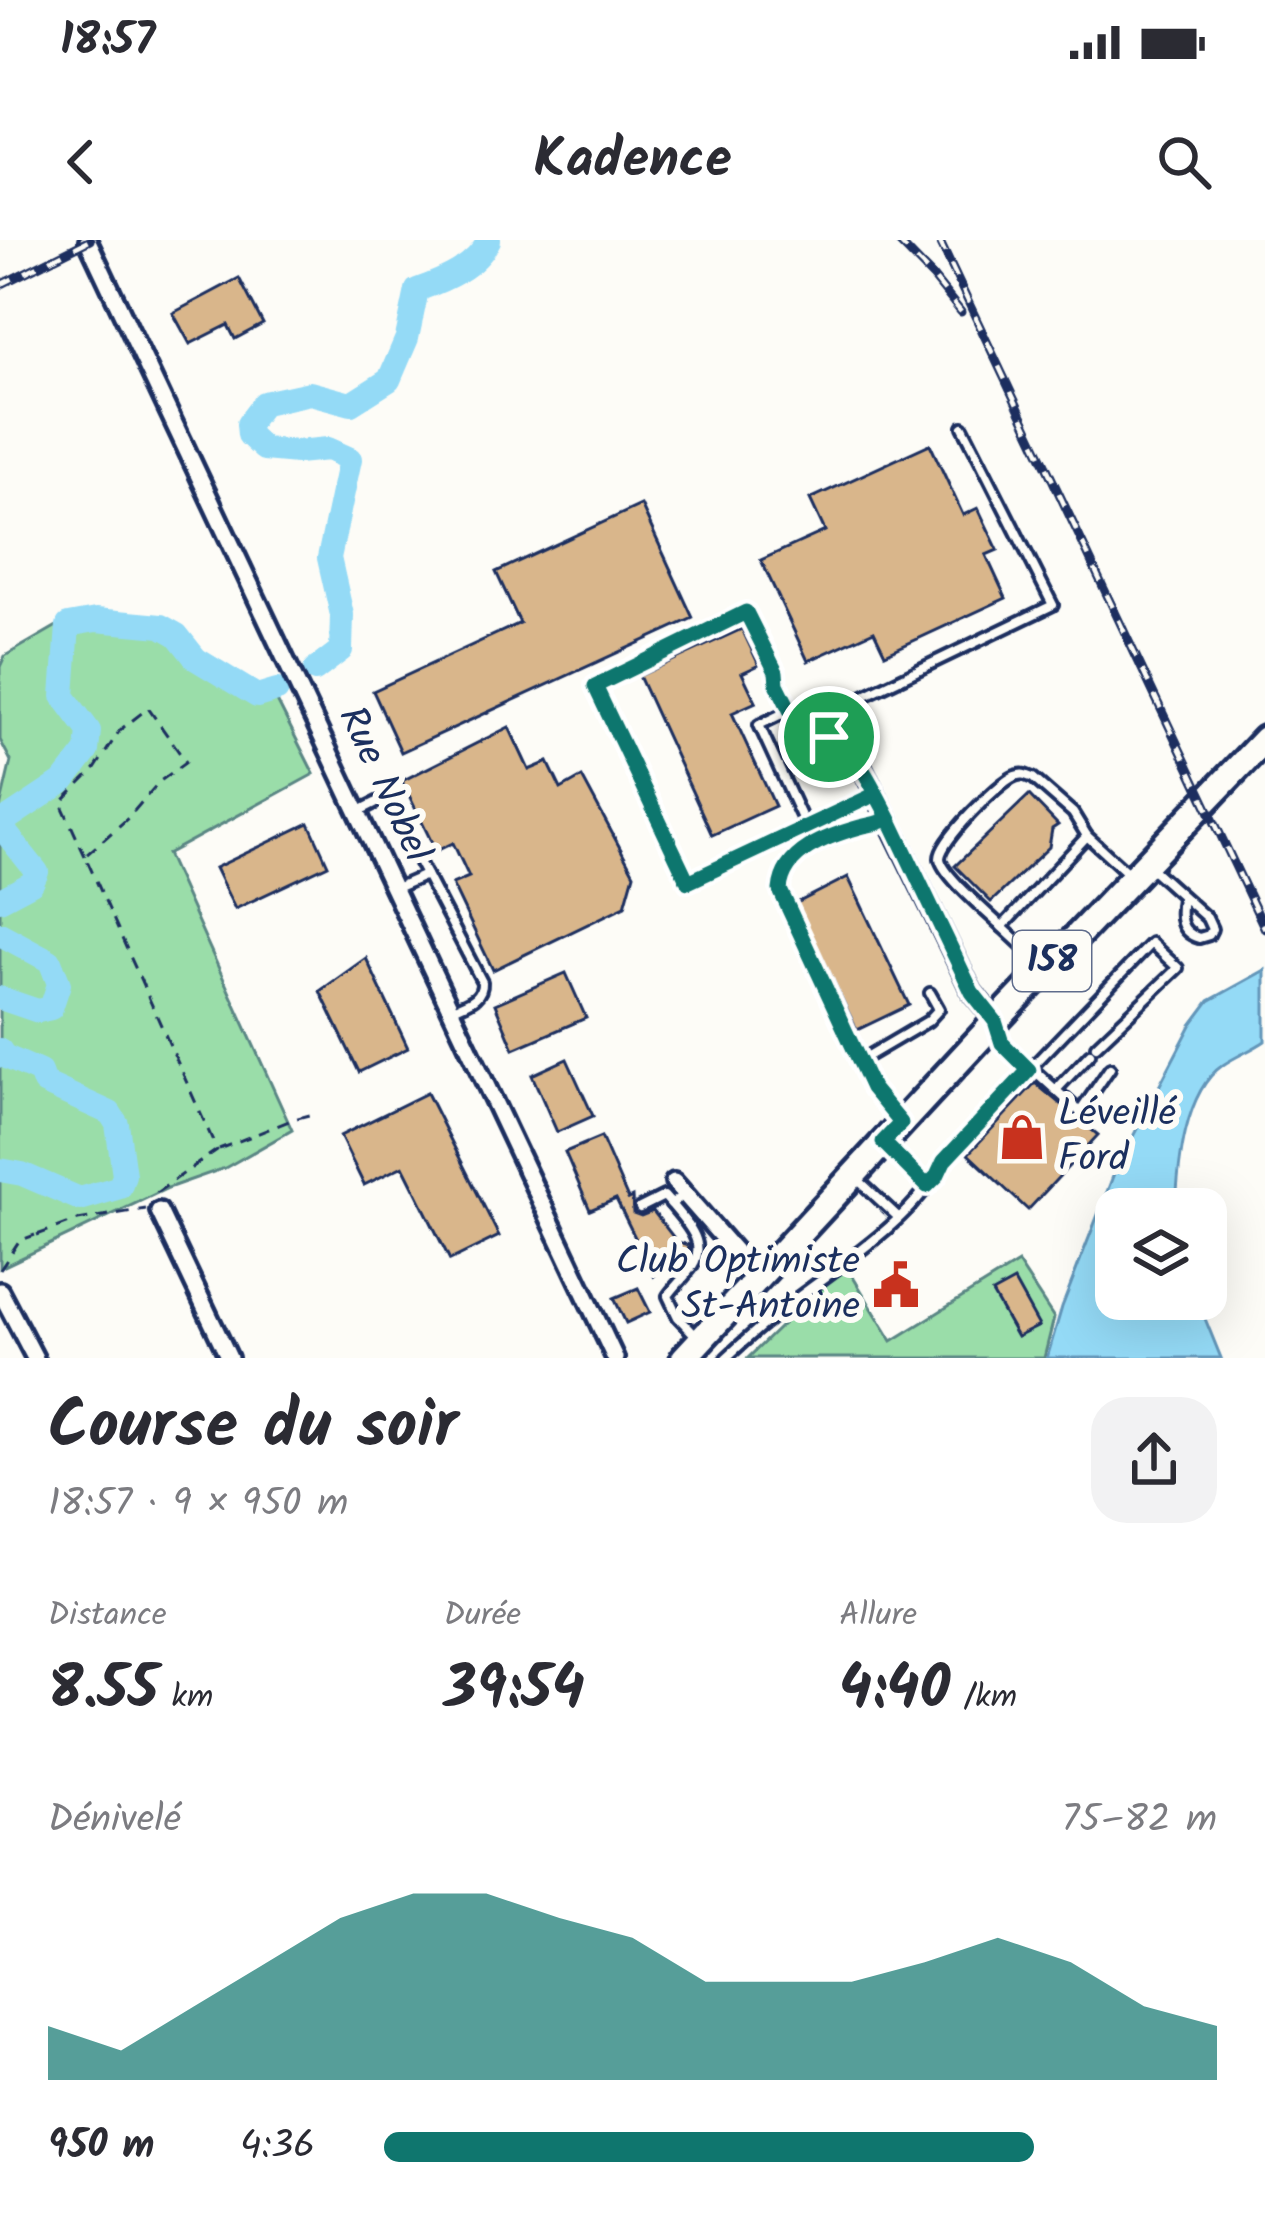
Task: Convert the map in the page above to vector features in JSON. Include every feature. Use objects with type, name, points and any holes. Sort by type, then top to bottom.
[{"type":"main road","name":"158","points":[[692,1349],[995,1021],[1265,739]]},
{"type":"street","name":"Rue Nobel","points":[[88,240],[615,1358]]},
{"type":"street","points":[[829,737],[854,754],[972,992],[995,1021]]},
{"type":"street","points":[[676,1193],[758,1278]]},
{"type":"street","points":[[159,1211],[229,1358]]},
{"type":"street","points":[[0,1291],[35,1358]]},
{"type":"lane","points":[[876,794],[688,882],[595,686],[746,612],[790,710],[829,737],[862,697],[1053,605],[963,427]]},
{"type":"lane","points":[[790,710],[759,725],[806,827]]},
{"type":"lane","points":[[1046,968],[940,861],[946,843],[992,792],[1015,776],[1033,778],[1073,813],[1087,836],[1196,907],[1207,918],[1212,929],[1209,935],[1194,937],[1183,927],[1182,898]]},
{"type":"lane","points":[[359,811],[379,801],[389,806],[482,986],[478,996],[452,1010]]},
{"type":"lane","points":[[889,818],[797,854],[780,882],[788,909],[879,1099],[901,1123]]},
{"type":"lane","points":[[1002,927],[1087,836]]},
{"type":"lane","points":[[395,889],[425,875]]},
{"type":"lane","points":[[726,1358],[898,1217],[937,1176],[944,1161],[1151,943],[1178,968],[1056,1090]]},
{"type":"lane","points":[[860,1061],[928,1021],[939,1009],[930,993]]},
{"type":"lane","points":[[995,1021],[1002,1043],[1081,1112],[1110,1068]]},
{"type":"lane","points":[[883,1142],[927,1186]]},
{"type":"lane","points":[[853,1175],[898,1217]]},
{"type":"lane","points":[[640,1208],[676,1193],[694,1233],[698,1245],[694,1264],[668,1296],[692,1349]]},
{"type":"path","points":[[85,856],[159,782],[186,762],[148,708],[120,730],[95,769],[61,803],[217,1150]]},
{"type":"path","points":[[0,1270],[19,1241],[78,1220],[144,1209],[159,1211],[156,1193],[217,1150],[316,1113]]},
{"type":"green space","points":[[69,619],[125,621],[158,630],[173,638],[197,667],[275,697],[314,774],[167,854],[292,1130],[225,1168],[168,1188],[0,1268],[0,808],[11,761],[0,740],[0,667],[5,656]]},
{"type":"green space","points":[[1018,1263],[1054,1318],[1044,1358],[748,1358],[845,1264],[892,1341]]},
{"type":"water","points":[[1265,970],[1265,1041],[1223,1065],[1199,1093],[1186,1131],[1178,1188],[1108,1188],[1191,1025],[1209,1001]]},
{"type":"water","points":[[1095,1222],[1095,1320],[1206,1320],[1221,1358],[1047,1358]]},
{"type":"building","points":[[239,278],[263,324],[235,339],[228,325],[190,344],[173,313]]},
{"type":"building","points":[[930,444],[963,515],[978,508],[998,550],[986,555],[1006,598],[885,654],[874,631],[808,661],[761,560],[825,531],[810,499]]},
{"type":"building","points":[[641,505],[693,618],[401,752],[373,691],[520,623],[496,572]]},
{"type":"building","points":[[742,629],[759,665],[742,673],[756,702],[732,713],[775,806],[712,835],[639,676]]},
{"type":"building","points":[[509,727],[529,770],[548,762],[561,789],[582,777],[634,874],[625,906],[493,970],[452,884],[469,877],[453,843],[436,851],[402,781]]},
{"type":"building","points":[[1029,795],[1058,825],[1052,829],[1049,847],[991,902],[955,866]]},
{"type":"building","points":[[309,823],[328,865],[235,909],[215,868]]},
{"type":"building","points":[[848,877],[909,1005],[857,1030],[795,904]]},
{"type":"building","points":[[366,958],[408,1048],[359,1072],[320,991]]},
{"type":"building","points":[[566,973],[586,1018],[514,1049],[495,1004]]},
{"type":"building","points":[[567,1059],[593,1116],[557,1132],[532,1075]]},
{"type":"building","points":[[1035,1083],[1098,1135],[1028,1210],[968,1154]]},
{"type":"building","points":[[427,1093],[499,1236],[450,1260],[403,1166],[364,1185],[340,1136]]},
{"type":"building","points":[[601,1137],[628,1199],[632,1197],[633,1213],[641,1216],[653,1211],[677,1242],[689,1245],[688,1254],[677,1252],[654,1276],[616,1199],[590,1210],[565,1152]]},
{"type":"building","points":[[1014,1281],[1039,1326],[1017,1337],[992,1293]]},
{"type":"building","points":[[638,1288],[650,1312],[626,1323],[614,1298]]},
{"type":"waterway","points":[[315,670],[341,650],[342,615],[329,558],[350,459],[328,449],[264,449],[249,435],[248,424],[264,403],[310,393],[351,404],[389,380],[407,338],[417,290],[468,265],[489,240]]},
{"type":"waterway","points":[[0,900],[32,883],[37,872],[6,833],[4,821],[64,781],[87,751],[89,731],[63,696],[68,625],[96,620],[161,626],[177,635],[196,659],[257,696],[277,690]]},
{"type":"waterway","points":[[0,934],[50,961],[59,984],[51,1008],[38,1011],[0,998]]},
{"type":"waterway","points":[[0,1050],[40,1072],[44,1083],[110,1113],[117,1124],[124,1175],[120,1187],[80,1199],[22,1174],[0,1170]]},
{"type":"railway","points":[[0,285],[90,240]]},
{"type":"railway","points":[[897,240],[961,312]]},
{"type":"railway","points":[[939,240],[1265,929]]},
{"type":"place","name":"Léveillé Ford","points":[[1022,1137]]},
{"type":"place","name":"Club Optimiste St-Antoine","points":[[896,1285]]},
{"type":"route","points":[[829,737],[790,710],[746,612],[595,686],[688,882],[876,794],[889,818],[972,992],[995,1021],[1002,1043],[1029,1070],[944,1161],[927,1186],[883,1142],[901,1123],[872,1088],[780,890],[788,864],[797,854],[889,818],[858,760],[829,737]]}]
